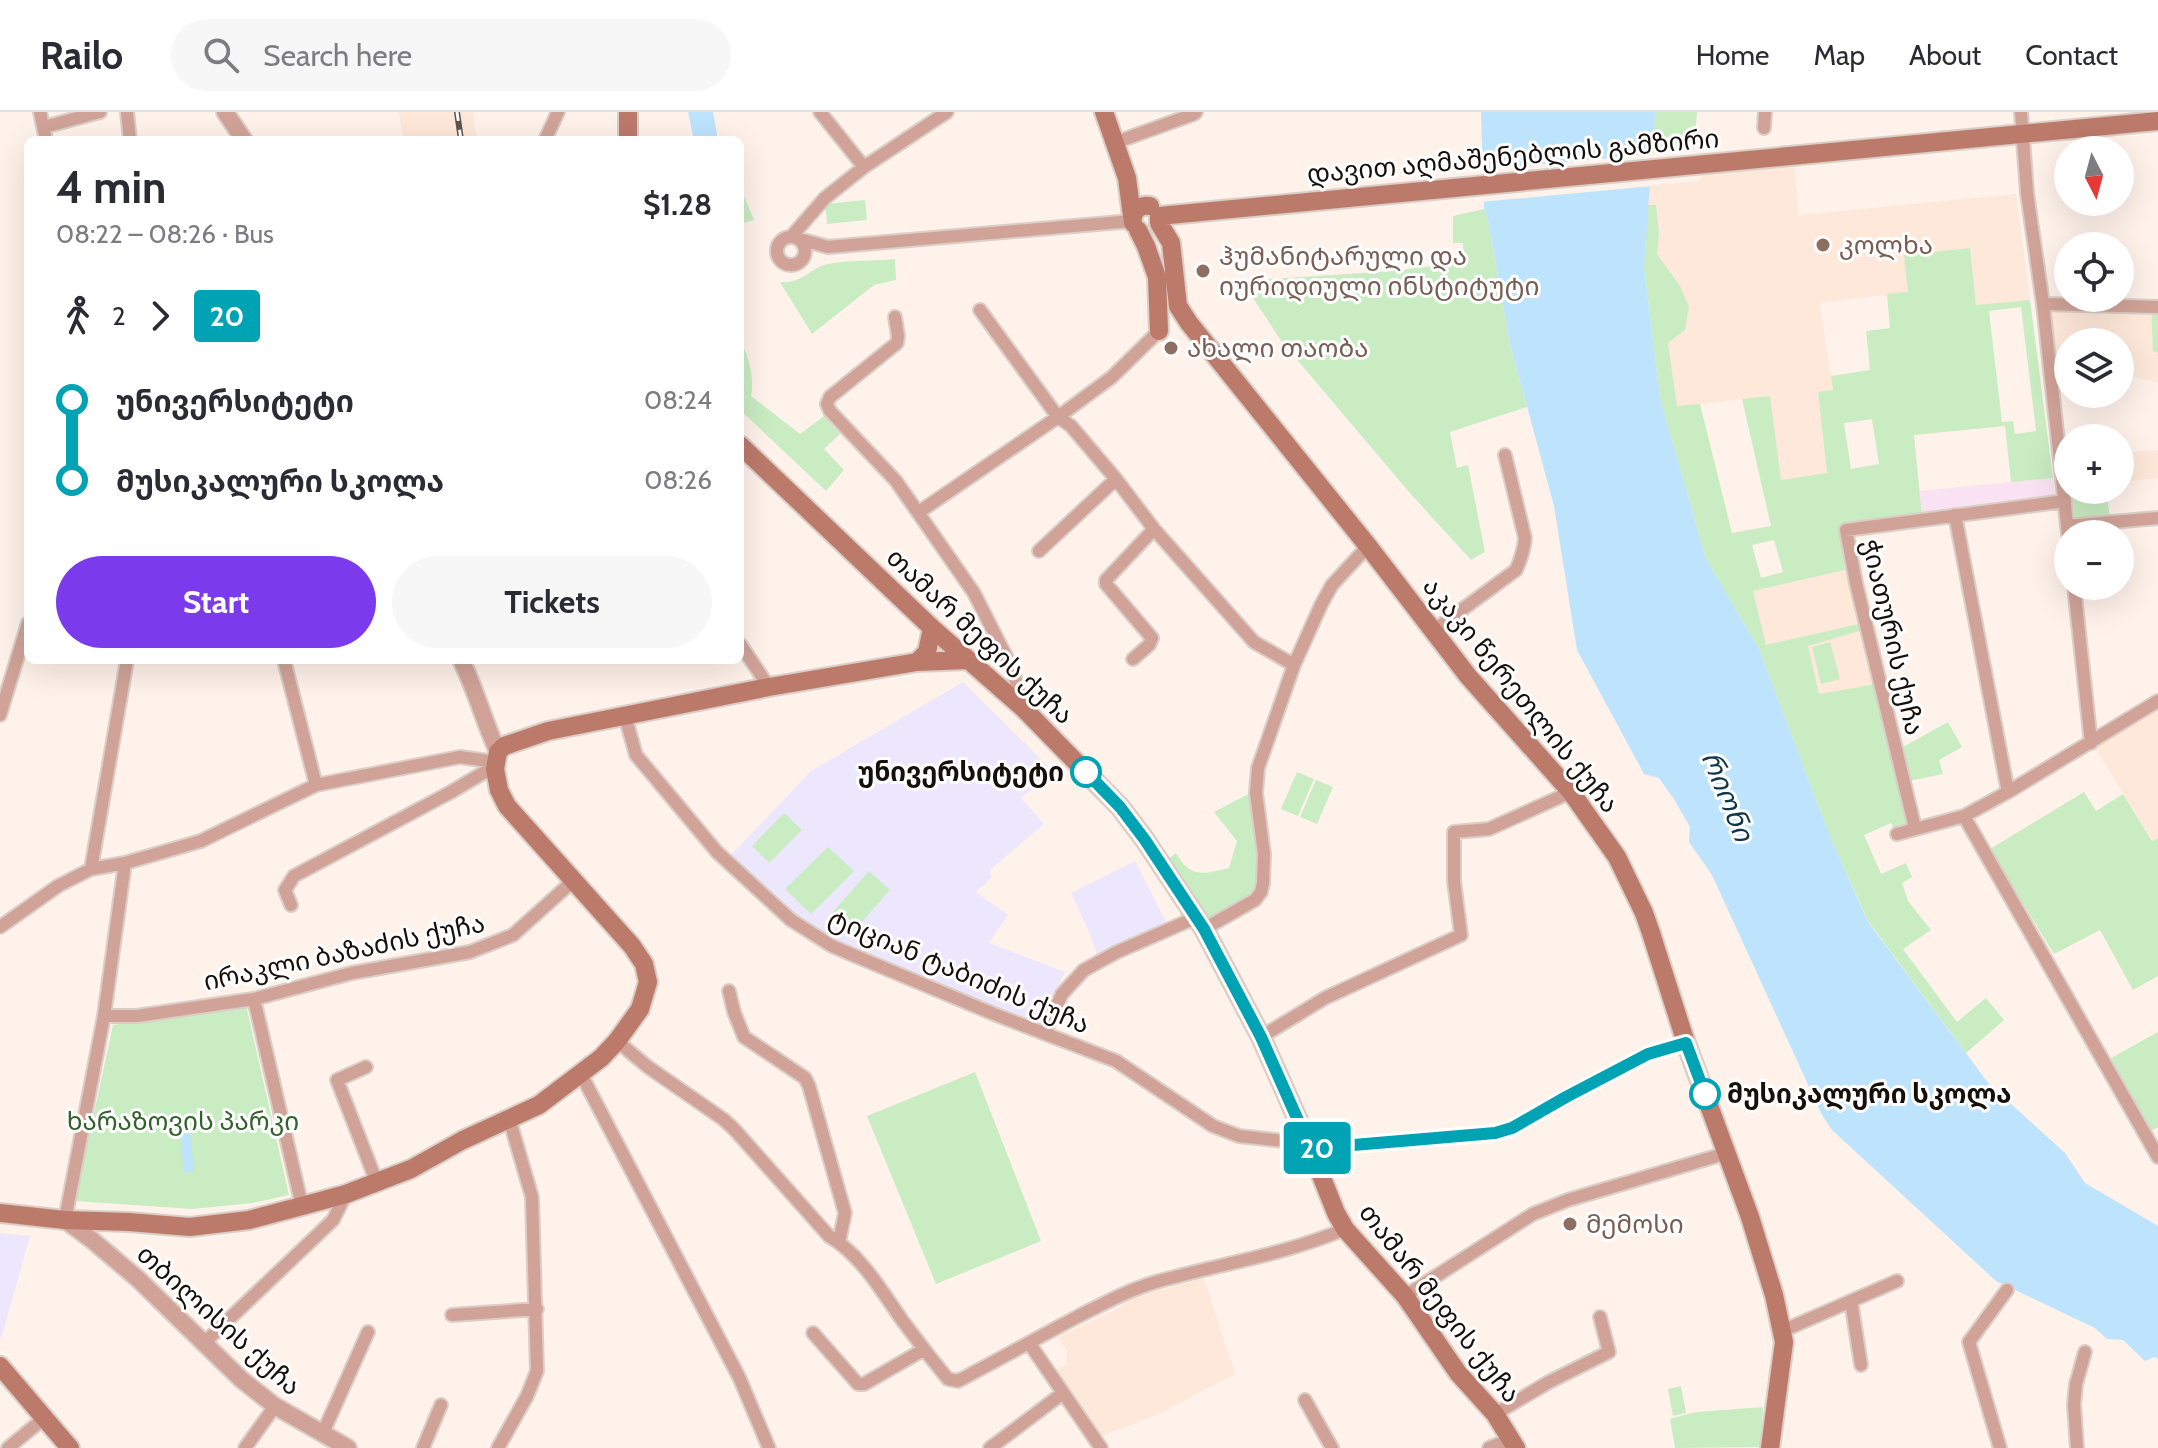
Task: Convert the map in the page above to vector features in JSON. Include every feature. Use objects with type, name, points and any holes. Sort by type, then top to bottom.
[{"type":"main road","points":[[628,112],[628,136]]},
{"type":"main road","name":"აკაკი წერეთლის ქუჩა","points":[[1104,112],[1127,178],[1134,222],[1157,277],[1159,331]]},
{"type":"main road","name":"დავით აღმაშენებლის გამზირი","points":[[1134,222],[1149,233],[1155,229],[1156,215],[2158,121]]},
{"type":"main road","name":"აკაკი წერეთლის ქუჩა","points":[[1127,178],[1156,215],[1171,243],[1178,306],[1189,323],[1468,676],[1571,792],[1617,857],[1644,913],[1686,1043],[1762,1253],[1782,1331],[1783,1353],[1770,1448]]},
{"type":"main road","points":[[1159,331],[1178,306]]},
{"type":"main road","name":"თამარ მეფის ქუჩა","points":[[744,449],[932,628],[1023,708],[1120,807],[1200,923],[1261,1037],[1345,1229],[1405,1296],[1458,1373],[1495,1414],[1514,1443]]},
{"type":"main road","points":[[917,662],[927,652],[932,628]]},
{"type":"main road","points":[[0,1213],[190,1227],[249,1220],[377,1183],[539,1105],[581,1074],[617,1041],[640,1009],[648,982],[644,964],[632,946],[507,806],[499,790],[496,761],[504,746],[548,731],[769,687],[917,662],[967,660]]},
{"type":"main road","points":[[0,1366],[70,1448]]},
{"type":"street","points":[[40,112],[45,133],[100,112]]},
{"type":"street","points":[[127,112],[130,136]]},
{"type":"street","points":[[225,112],[241,136]]},
{"type":"street","points":[[547,136],[558,112]]},
{"type":"street","points":[[820,112],[864,167]]},
{"type":"street","points":[[920,112],[925,125]]},
{"type":"street","points":[[793,237],[825,198],[864,167],[947,112]]},
{"type":"street","points":[[1764,128],[1765,112]]},
{"type":"street","points":[[2021,112],[2027,193],[2056,424]]},
{"type":"street","points":[[1114,143],[1195,113]]},
{"type":"street","points":[[828,247],[796,264],[786,264],[777,253],[779,244],[793,237],[828,247],[1134,222]]},
{"type":"street","points":[[793,237],[800,240],[805,248],[804,258],[800,261]]},
{"type":"street","points":[[2043,304],[2158,307]]},
{"type":"street","points":[[980,310],[1058,417],[1071,426],[1154,529],[1254,642],[1294,665]]},
{"type":"street","points":[[895,317],[897,343],[830,397],[827,404],[830,411],[896,481],[974,593],[1012,668],[1023,708]]},
{"type":"street","points":[[919,512],[1112,377],[1159,331]]},
{"type":"street","points":[[1433,631],[1516,570],[1519,563],[1525,538],[1505,455]]},
{"type":"street","points":[[1039,551],[1116,479]]},
{"type":"street","name":"ჭიათურის ქუჩა","points":[[1915,828],[1846,530],[2054,502]]},
{"type":"street","points":[[1955,515],[2008,792]]},
{"type":"street","points":[[2134,521],[2158,518]]},
{"type":"street","points":[[1133,659],[1149,645],[1152,638],[1106,584],[1106,580],[1154,529]]},
{"type":"street","points":[[1045,1032],[1062,994],[1084,970],[1117,952],[1255,900],[1261,892],[1264,854],[1256,793],[1258,768],[1294,665],[1332,585],[1368,546]]},
{"type":"street","points":[[2076,600],[2091,743]]},
{"type":"street","points":[[0,715],[24,636]]},
{"type":"street","points":[[744,650],[769,687]]},
{"type":"street","points":[[91,869],[126,664]]},
{"type":"street","points":[[285,664],[316,785]]},
{"type":"street","points":[[463,664],[496,761]]},
{"type":"street","points":[[1897,834],[1964,816],[2158,701]]},
{"type":"street","name":"ტიციან ტაბიძის ქუჩა","points":[[625,716],[636,755],[717,852],[791,920],[832,946],[1116,1061],[1213,1126],[1239,1136],[1318,1148],[1495,1133],[1512,1128],[1648,1054],[1686,1043]]},
{"type":"street","points":[[0,927],[58,886],[91,869],[125,863],[201,841],[316,785],[460,757],[496,761]]},
{"type":"street","points":[[291,905],[285,890],[294,876],[451,792],[483,773],[496,761]]},
{"type":"street","points":[[1261,1037],[1325,998],[1461,935],[1454,881],[1454,832],[1489,829],[1571,792]]},
{"type":"street","points":[[1964,816],[2158,1157]]},
{"type":"street","points":[[65,1220],[104,1016],[125,863]]},
{"type":"street","name":"ირაკლი ბაზაძის ქუჩა","points":[[104,1016],[137,1016],[254,999],[352,973],[470,952],[513,935],[573,881]]},
{"type":"street","points":[[729,991],[744,1037],[805,1078],[809,1086],[845,1213],[839,1242]]},
{"type":"street","points":[[254,999],[302,1206]]},
{"type":"street","points":[[617,1041],[648,1067],[723,1119],[829,1236],[857,1259],[923,1350],[953,1382],[1134,1289],[1278,1253],[1345,1229]]},
{"type":"street","points":[[366,1067],[337,1080],[377,1183]]},
{"type":"street","points":[[581,1074],[739,1377],[767,1448]]},
{"type":"street","points":[[498,1448],[537,1371],[532,1197],[509,1118]]},
{"type":"street","points":[[1405,1296],[1533,1214],[1568,1200],[1727,1153]]},
{"type":"street","points":[[204,1343],[333,1220],[346,1194]]},
{"type":"street","name":"თბილისის ქუჩა","points":[[65,1220],[138,1279],[242,1380],[275,1406],[348,1448]]},
{"type":"street","points":[[1782,1331],[1897,1281]]},
{"type":"street","points":[[2000,1448],[1969,1342],[2007,1290]]},
{"type":"street","points":[[1851,1301],[1854,1322]]},
{"type":"street","points":[[452,1315],[537,1309]]},
{"type":"street","points":[[1495,1414],[1609,1352],[1600,1317]]},
{"type":"street","points":[[322,1435],[368,1332]]},
{"type":"street","points":[[813,1333],[858,1384],[864,1384],[923,1350]]},
{"type":"street","points":[[1029,1343],[1101,1448]]},
{"type":"street","points":[[2077,1448],[2074,1404],[2085,1352]]},
{"type":"street","points":[[990,1448],[1063,1393]]},
{"type":"street","points":[[1305,1400],[1332,1448]]},
{"type":"street","points":[[423,1448],[441,1405]]},
{"type":"street","points":[[245,1448],[275,1406]]},
{"type":"street","points":[[8,1448],[43,1419]]},
{"type":"street","points":[[1489,1448],[1514,1443]]},
{"type":"shaded area","points":[[399,112],[473,112],[476,136],[402,136]]},
{"type":"shaded area","points":[[1794,167],[1799,215],[2016,194],[2030,300],[1976,305],[1970,248],[1908,292],[1820,303],[1833,391],[1818,393],[1827,473],[1781,480],[1769,396],[1677,407],[1668,343],[1685,330],[1680,286],[1657,254],[1659,233],[1656,205],[1648,205],[1649,186],[1698,181],[1705,173]]},
{"type":"shaded area","points":[[2050,307],[2054,307],[2054,312],[2151,310],[2153,351],[2158,353],[2158,383],[2134,377],[2134,328],[2054,328],[2054,345]]},
{"type":"shaded area","points":[[2158,450],[2158,478],[2134,481],[2134,452]]},
{"type":"shaded area","points":[[2053,478],[2054,500],[1922,516],[1919,491]]},
{"type":"shaded area","points":[[1845,570],[1862,623],[1765,645],[1753,591]]},
{"type":"shaded area","points":[[1863,630],[1876,684],[1819,694],[1807,646]]},
{"type":"shaded area","points":[[963,682],[1053,771],[1021,798],[1044,824],[990,870],[991,878],[976,892],[1008,915],[989,943],[1065,972],[1039,1025],[820,935],[730,856],[811,771]]},
{"type":"shaded area","points":[[2158,710],[2158,838],[2153,841],[2095,748]]},
{"type":"shaded area","points":[[1135,861],[1168,926],[1097,955],[1071,893]]},
{"type":"shaded area","points":[[0,1233],[30,1236],[1,1339],[0,1337]]},
{"type":"shaded area","points":[[1204,1278],[1235,1374],[1159,1414],[1101,1436],[1055,1371],[1066,1365],[1067,1351],[1058,1337],[1136,1297]]},
{"type":"green space","points":[[1655,112],[1697,112],[1694,149],[1652,153]]},
{"type":"green space","points":[[744,196],[754,220],[744,223]]},
{"type":"green space","points":[[865,200],[867,220],[827,224],[825,204]]},
{"type":"green space","points":[[1648,205],[1656,205],[1659,233],[1657,254],[1680,286],[1689,307],[1685,330],[1668,343],[1677,406],[1700,404],[1732,533],[1771,526],[1742,399],[1770,396],[1781,480],[1827,473],[1818,392],[1833,390],[1831,376],[1870,370],[1866,331],[1890,328],[1887,294],[1908,292],[1904,255],[1970,248],[1976,305],[2030,300],[2053,478],[2011,482],[2005,426],[1914,435],[1922,516],[1839,526],[1845,570],[1753,591],[1766,645],[1862,623],[1863,630],[1808,646],[1819,694],[1876,684],[1908,828],[1895,831],[1891,823],[1864,835],[1881,874],[1906,863],[1912,877],[1902,883],[1908,901],[1931,930],[1903,949],[1957,1022],[1986,998],[2004,1020],[1966,1053],[1868,921],[1831,839],[1759,649],[1706,559],[1660,398],[1644,267]],"holes":[[[2021,307],[2036,431],[2015,434],[2013,421],[2002,422],[1989,311]],[[1872,419],[1879,464],[1851,469],[1844,423]],[[1774,540],[1783,572],[1761,578],[1752,545]]]},
{"type":"green space","points":[[1484,209],[1510,344],[1527,407],[1450,432],[1457,468],[1468,465],[1485,552],[1471,560],[1282,342],[1253,298],[1253,280],[1394,271],[1464,262],[1463,243],[1453,243],[1453,216]]},
{"type":"green space","points":[[895,259],[896,280],[874,285],[812,334],[780,282],[795,281],[828,264]]},
{"type":"green space","points":[[2151,310],[2158,310],[2158,353],[2153,351]]},
{"type":"green space","points":[[744,348],[750,367],[751,396],[800,434],[824,416],[840,434],[824,449],[844,470],[826,491],[744,414]]},
{"type":"green space","points":[[2073,504],[2108,504],[2110,517],[2075,520]]},
{"type":"green space","points":[[1830,642],[1840,679],[1821,684],[1812,647]]},
{"type":"green space","points":[[1948,722],[1962,747],[1939,760],[1943,774],[1909,781],[1901,748]]},
{"type":"green space","points":[[1297,772],[1314,779],[1298,816],[1281,809]]},
{"type":"green space","points":[[1316,780],[1333,787],[1317,824],[1300,817]]},
{"type":"green space","points":[[1252,792],[1260,848],[1259,878],[1255,890],[1244,901],[1203,921],[1166,861],[1176,853],[1193,871],[1212,872],[1229,868],[1237,841],[1214,812]]},
{"type":"green space","points":[[2084,792],[2096,811],[2123,794],[2152,841],[2158,838],[2158,976],[2133,990],[2100,930],[2054,954],[1990,849]]},
{"type":"green space","points":[[784,813],[802,830],[769,863],[752,846]]},
{"type":"green space","points":[[828,847],[854,871],[811,914],[785,889]]},
{"type":"green space","points":[[869,871],[890,890],[852,933],[831,914]]},
{"type":"green space","name":"ხარაზოვის პარკი","points":[[246,1005],[289,1195],[253,1203],[192,1209],[75,1201],[113,1025]]},
{"type":"green space","points":[[2158,1032],[2158,1127],[2151,1131],[2111,1058]]},
{"type":"green space","points":[[975,1072],[1041,1241],[936,1284],[867,1116]]},
{"type":"green space","points":[[1681,1386],[1686,1413],[1673,1416],[1668,1389]]},
{"type":"green space","points":[[1763,1407],[1761,1447],[1675,1448],[1670,1419],[1696,1412]]},
{"type":"water","points":[[688,112],[713,112],[717,136],[693,136]]},
{"type":"water","name":"რიონი","points":[[1481,112],[1655,112],[1644,267],[1660,398],[1706,559],[1759,649],[1831,839],[1868,922],[1989,1084],[2065,1153],[2085,1183],[2158,1226],[2158,1359],[2154,1357],[2145,1361],[2123,1340],[2107,1339],[2095,1328],[1996,1281],[1832,1130],[1822,1115],[1712,875],[1689,842],[1690,827],[1659,778],[1644,774],[1577,650],[1554,506],[1510,344],[1484,209]]},
{"type":"water","points":[[190,1132],[194,1172],[184,1172],[180,1133]]},
{"type":"pier","points":[[1655,154],[1653,186],[1480,202],[1479,170]]},
{"type":"railway","points":[[457,112],[460,136]]},
{"type":"bus line","name":"20","points":[[1086,772],[1120,807],[1145,840],[1204,929],[1261,1037],[1309,1145],[1318,1148],[1495,1133],[1512,1128],[1648,1054],[1686,1043],[1705,1094]]},
{"type":"place","name":"კოლხა","points":[[1823,245]]},
{"type":"place","name":"ჰუმანიტარული და იურიდიული ინსტიტუტი","points":[[1203,271]]},
{"type":"place","name":"ახალი თაობა","points":[[1171,348]]},
{"type":"place","name":"უნივერსიტეტი","points":[[1086,772]]},
{"type":"place","name":"მუსიკალური სკოლა","points":[[1705,1094]]},
{"type":"place","name":"მემოსი","points":[[1570,1224]]}]
